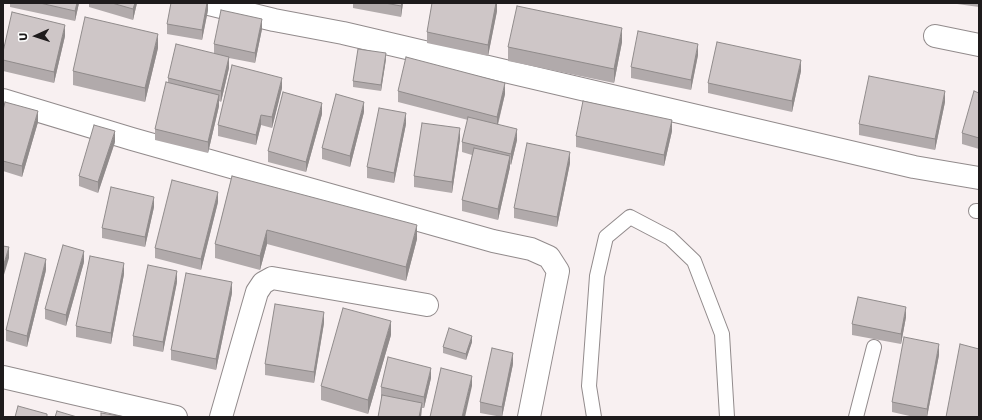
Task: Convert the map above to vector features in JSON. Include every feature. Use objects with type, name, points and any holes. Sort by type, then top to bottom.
[{"type":"street","points":[[205,3],[274,20],[343,33],[914,167],[979,178]]},
{"type":"street","points":[[935,36],[979,45]]},
{"type":"street","points":[[3,100],[139,141],[493,241],[531,249],[548,257],[558,271],[529,417]]},
{"type":"street","points":[[221,417],[257,292],[263,283],[272,278],[427,305]]},
{"type":"street","points":[[3,377],[176,417]]},
{"type":"lane","points":[[594,417],[589,386],[597,276],[606,237],[630,217],[670,238],[694,261],[722,334],[727,417]]},
{"type":"lane","points":[[856,417],[874,347]]},
{"type":"building","points":[[40,3],[77,3],[75,11]]},
{"type":"building","points":[[112,3],[135,3],[133,9]]},
{"type":"building","points":[[171,3],[207,3],[202,30],[167,24]]},
{"type":"building","points":[[385,3],[402,3],[401,6]]},
{"type":"building","points":[[432,3],[496,3],[488,45],[427,32]]},
{"type":"building","points":[[517,6],[622,28],[614,69],[508,47]]},
{"type":"building","points":[[221,10],[262,19],[255,53],[214,44]]},
{"type":"building","points":[[12,12],[65,25],[54,72],[3,60],[3,52]]},
{"type":"building","points":[[85,17],[158,34],[145,88],[73,71]]},
{"type":"building","points":[[638,31],[698,44],[691,80],[631,67]]},
{"type":"building","points":[[717,42],[801,60],[792,101],[708,83]]},
{"type":"building","points":[[176,44],[229,57],[221,91],[168,78]]},
{"type":"building","points":[[358,49],[386,53],[381,85],[353,81]]},
{"type":"building","points":[[406,57],[505,83],[497,117],[398,91]]},
{"type":"building","points":[[232,65],[282,78],[272,117],[261,115],[256,135],[218,125]]},
{"type":"building","points":[[869,76],[945,91],[935,139],[859,124]]},
{"type":"building","points":[[166,82],[219,95],[208,142],[155,129]]},
{"type":"building","points":[[974,91],[979,93],[979,138],[962,133]]},
{"type":"building","points":[[283,92],[322,103],[306,162],[268,151]]},
{"type":"building","points":[[336,94],[364,102],[350,156],[322,148]]},
{"type":"building","points":[[583,101],[672,120],[664,155],[576,136]]},
{"type":"building","points":[[5,102],[38,111],[22,166],[3,161],[3,110]]},
{"type":"building","points":[[379,108],[406,113],[394,173],[367,167]]},
{"type":"building","points":[[468,117],[517,129],[511,154],[462,142]]},
{"type":"building","points":[[422,123],[460,128],[452,182],[414,176]]},
{"type":"building","points":[[94,125],[115,131],[98,182],[79,176]]},
{"type":"building","points":[[527,143],[570,152],[557,217],[514,208]]},
{"type":"building","points":[[474,148],[510,156],[498,209],[462,200]]},
{"type":"building","points":[[232,176],[417,225],[406,267],[267,230],[260,256],[215,244]]},
{"type":"building","points":[[172,180],[218,192],[201,259],[155,248]]},
{"type":"building","points":[[111,187],[154,197],[145,237],[102,228]]},
{"type":"building","points":[[63,245],[84,251],[66,315],[45,309]]},
{"type":"building","points":[[3,246],[9,247],[3,267]]},
{"type":"building","points":[[25,253],[46,259],[27,336],[6,330]]},
{"type":"building","points":[[90,256],[124,263],[111,333],[76,326]]},
{"type":"building","points":[[148,265],[177,271],[163,342],[133,336]]},
{"type":"building","points":[[186,273],[232,282],[216,359],[171,350]]},
{"type":"building","points":[[858,297],[906,307],[901,334],[852,324]]},
{"type":"building","points":[[275,304],[324,312],[314,372],[265,364]]},
{"type":"building","points":[[343,308],[391,321],[368,400],[321,386]]},
{"type":"building","points":[[449,328],[472,336],[466,354],[443,347]]},
{"type":"building","points":[[904,337],[939,344],[927,409],[892,402]]},
{"type":"building","points":[[960,344],[979,349],[979,417],[946,417]]},
{"type":"building","points":[[492,348],[513,353],[502,407],[480,402]]},
{"type":"building","points":[[388,357],[431,368],[424,397],[381,387]]},
{"type":"building","points":[[441,368],[472,376],[462,417],[430,417]]},
{"type":"building","points":[[382,395],[422,403],[419,417],[378,417]]},
{"type":"building","points":[[18,406],[47,414],[47,417],[15,417]]},
{"type":"building","points":[[57,411],[77,417],[55,417]]},
{"type":"building","points":[[101,413],[125,417],[101,417]]}]
